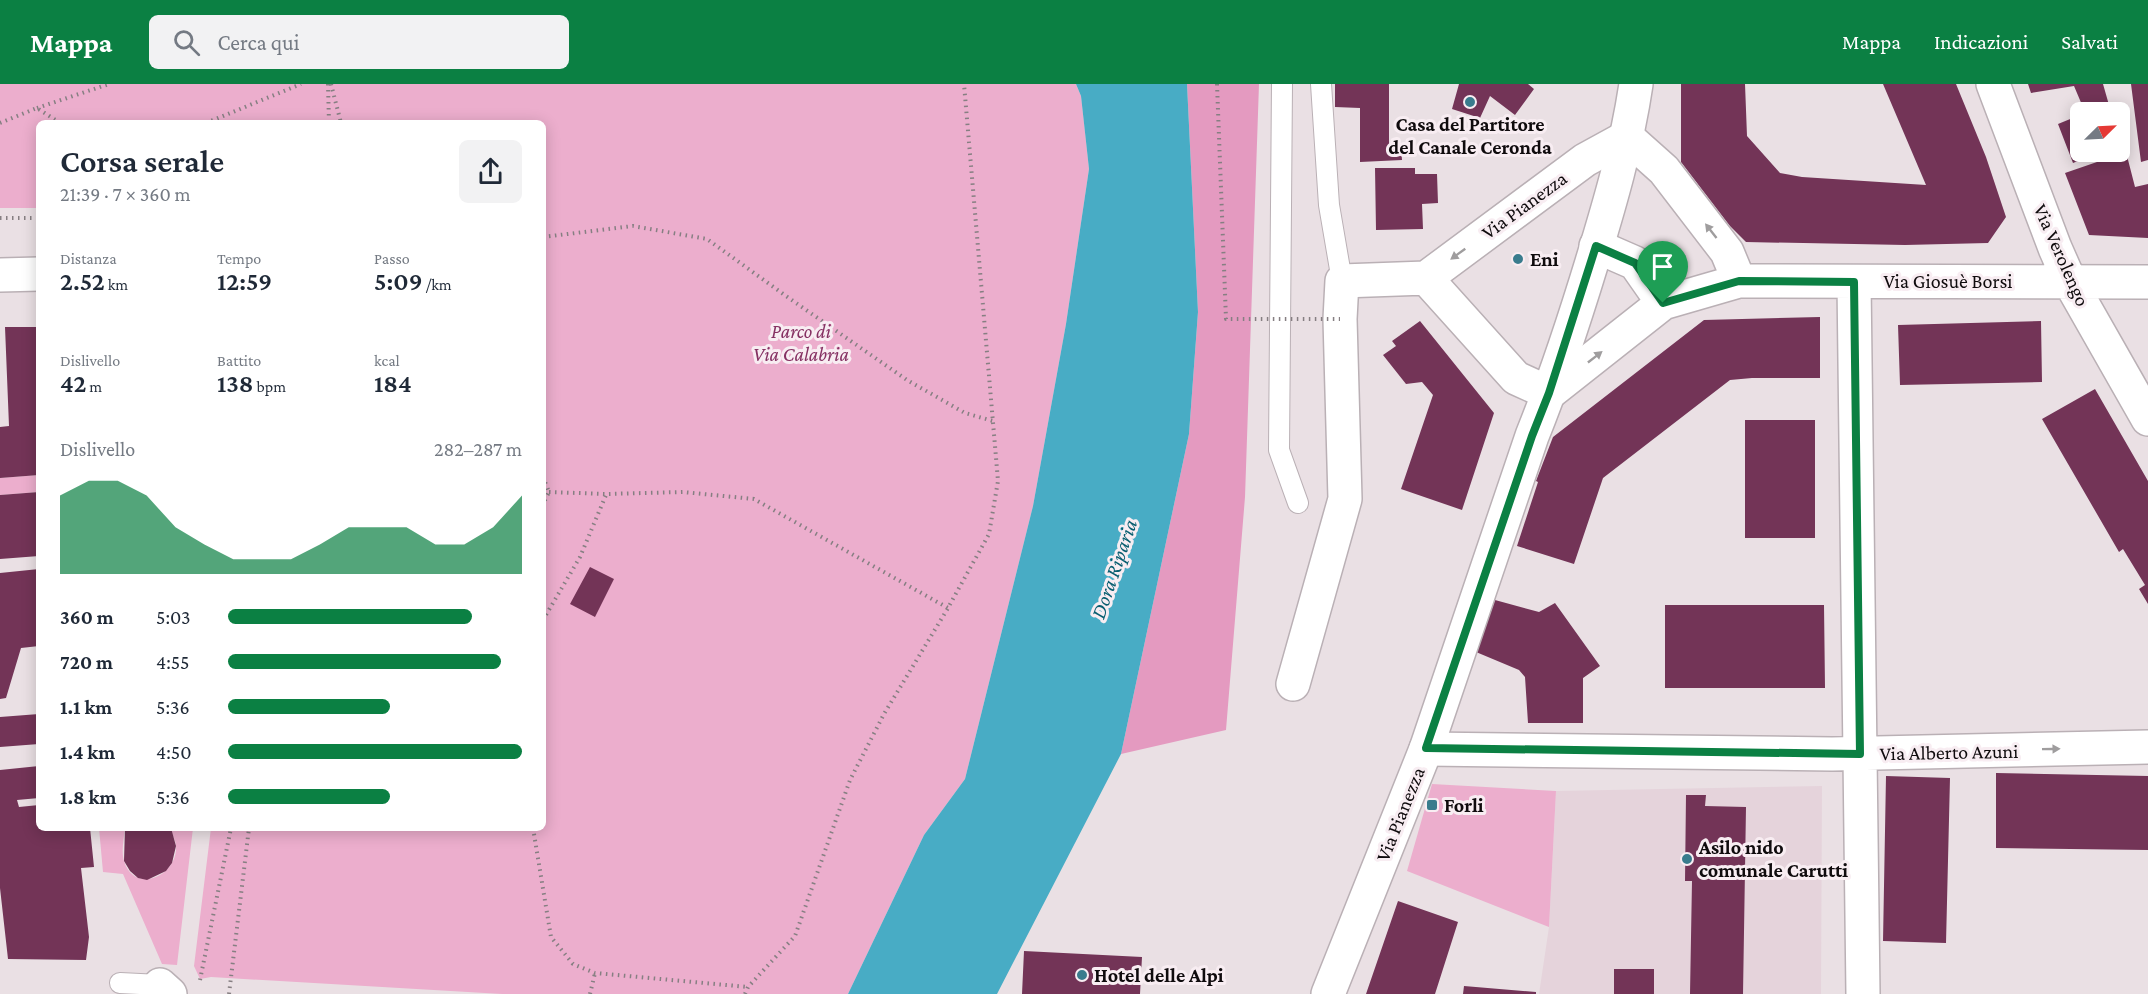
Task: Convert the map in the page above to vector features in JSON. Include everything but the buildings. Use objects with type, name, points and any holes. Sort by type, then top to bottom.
[{"type":"street","name":"Via Pianezza","points":[[1328,994],[1426,748],[1532,436],[1549,393],[1596,246],[1627,137],[1636,84]]},
{"type":"street","name":"Via Verolengo","points":[[1993,84],[2055,249],[2070,282],[2148,419]]},
{"type":"street","points":[[1627,137],[1671,179],[1727,252],[1739,281]]},
{"type":"street","name":"Via Pianezza","points":[[1426,278],[1585,160],[1627,137]]},
{"type":"street","points":[[1293,684],[1345,499],[1340,319],[1342,281],[1426,278],[1516,378],[1549,393],[1663,303],[1635,263],[1596,246]]},
{"type":"street","points":[[0,274],[36,274]]},
{"type":"street","name":"Via Giosuè Borsi","points":[[1663,303],[1739,281],[2148,282]]},
{"type":"street","points":[[1854,282],[1863,994]]},
{"type":"street","name":"Via Alberto Azuni","points":[[1426,748],[1860,754],[2148,747]]},
{"type":"lane","points":[[1282,84],[1279,450],[1298,503]]},
{"type":"lane","points":[[1322,84],[1329,205],[1342,281]]},
{"type":"lane","points":[[120,984],[176,988]]},
{"type":"path","points":[[0,123],[36,108],[109,84]]},
{"type":"path","points":[[213,120],[301,84]]},
{"type":"path","points":[[329,84],[329,120]]},
{"type":"path","points":[[329,84],[340,120]]},
{"type":"path","points":[[745,994],[748,987],[795,936],[850,780],[884,714],[948,608],[989,534],[998,481],[964,84]]},
{"type":"path","points":[[1217,84],[1226,319],[1340,319]]},
{"type":"path","points":[[36,108],[55,120]]},
{"type":"path","points":[[0,218],[36,218]]},
{"type":"path","points":[[546,237],[633,226],[707,239],[907,380],[965,413],[993,421]]},
{"type":"path","points":[[546,484],[549,492],[546,498]]},
{"type":"path","points":[[549,492],[606,494],[683,492],[754,499],[948,608]]},
{"type":"path","points":[[546,615],[580,558],[606,494]]},
{"type":"path","points":[[176,988],[230,831]]},
{"type":"path","points":[[229,994],[249,831]]},
{"type":"path","points":[[533,831],[551,937],[573,964],[595,973],[748,987]]},
{"type":"path","points":[[590,994],[595,973]]},
{"type":"shaded area","points":[[1187,84],[1259,84],[1245,497],[1226,730],[1121,754],[1189,434],[1198,312]]},
{"type":"shaded area","name":"Asilo nido comunale Carutti","points":[[1822,786],[1821,994],[1539,994],[1549,927],[1556,791]]},
{"type":"green space","name":"Parco di Via Calabria","points":[[0,84],[1076,84],[1081,96],[1089,169],[1066,324],[1033,506],[965,779],[924,835],[848,994],[502,994],[211,977],[200,979],[194,966],[211,831],[546,831],[546,120],[36,120],[36,208],[0,208]]},
{"type":"green space","points":[[36,475],[36,492],[0,495],[0,478]]},
{"type":"green space","points":[[1432,784],[1556,791],[1549,927],[1407,871]]},
{"type":"green space","points":[[99,831],[125,831],[124,861],[129,871],[145,879],[155,878],[170,866],[175,857],[176,844],[172,831],[193,831],[177,965],[162,964],[123,874],[103,872]]},
{"type":"water","name":"Dora Riparia","points":[[1076,84],[1187,84],[1198,312],[1189,434],[1121,754],[997,994],[848,994],[924,835],[965,779],[1033,506],[1066,324],[1089,169],[1081,96]]},
{"type":"place","name":"Casa del Partitore del Canale Ceronda","points":[[1470,102]]},
{"type":"place","name":"Eni","points":[[1518,259]]},
{"type":"place","name":"Forli","points":[[1432,805]]},
{"type":"place","name":"Asilo nido comunale Carutti","points":[[1687,859]]},
{"type":"place","name":"Hotel delle Alpi","points":[[1082,975]]},
{"type":"route","points":[[1596,246],[1635,263],[1663,303],[1739,281],[1756,283],[1854,282],[1860,754],[1426,748],[1532,436],[1549,393],[1596,246]]}]
